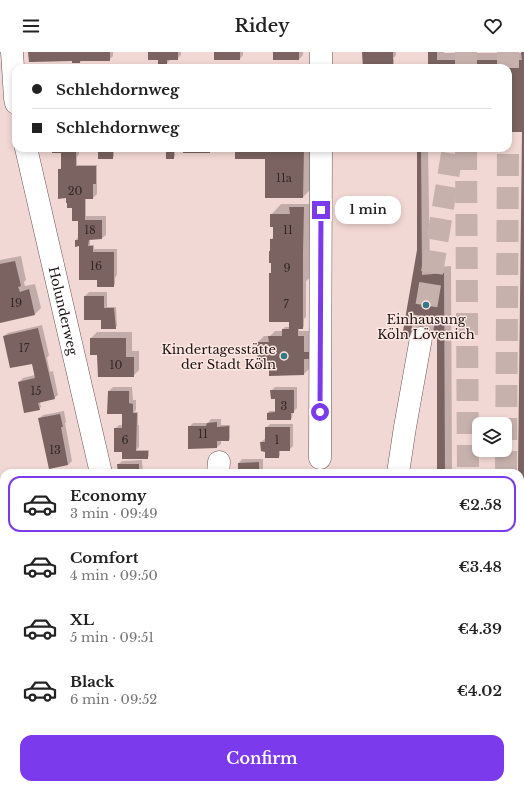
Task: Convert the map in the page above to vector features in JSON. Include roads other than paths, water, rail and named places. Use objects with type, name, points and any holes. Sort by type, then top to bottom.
[{"type":"main road","points":[[12,52],[12,99]]},
{"type":"main road","points":[[321,52],[321,64]]},
{"type":"main road","name":"Holunderweg","points":[[27,152],[100,469]]},
{"type":"main road","points":[[320,458],[321,152]]},
{"type":"main road","points":[[399,469],[421,338]]},
{"type":"tunnel","points":[[466,52],[466,64]]},
{"type":"tunnel","points":[[508,52],[508,64]]},
{"type":"tunnel","points":[[421,338],[452,152]]},
{"type":"tunnel","points":[[466,152],[468,469]]},
{"type":"tunnel","points":[[506,469],[508,152]]},
{"type":"place","name":"Einhausung Köln Lövenich","points":[[426,305]]},
{"type":"place","name":"Kindertagesstätte der Stadt Köln","points":[[284,356]]}]
